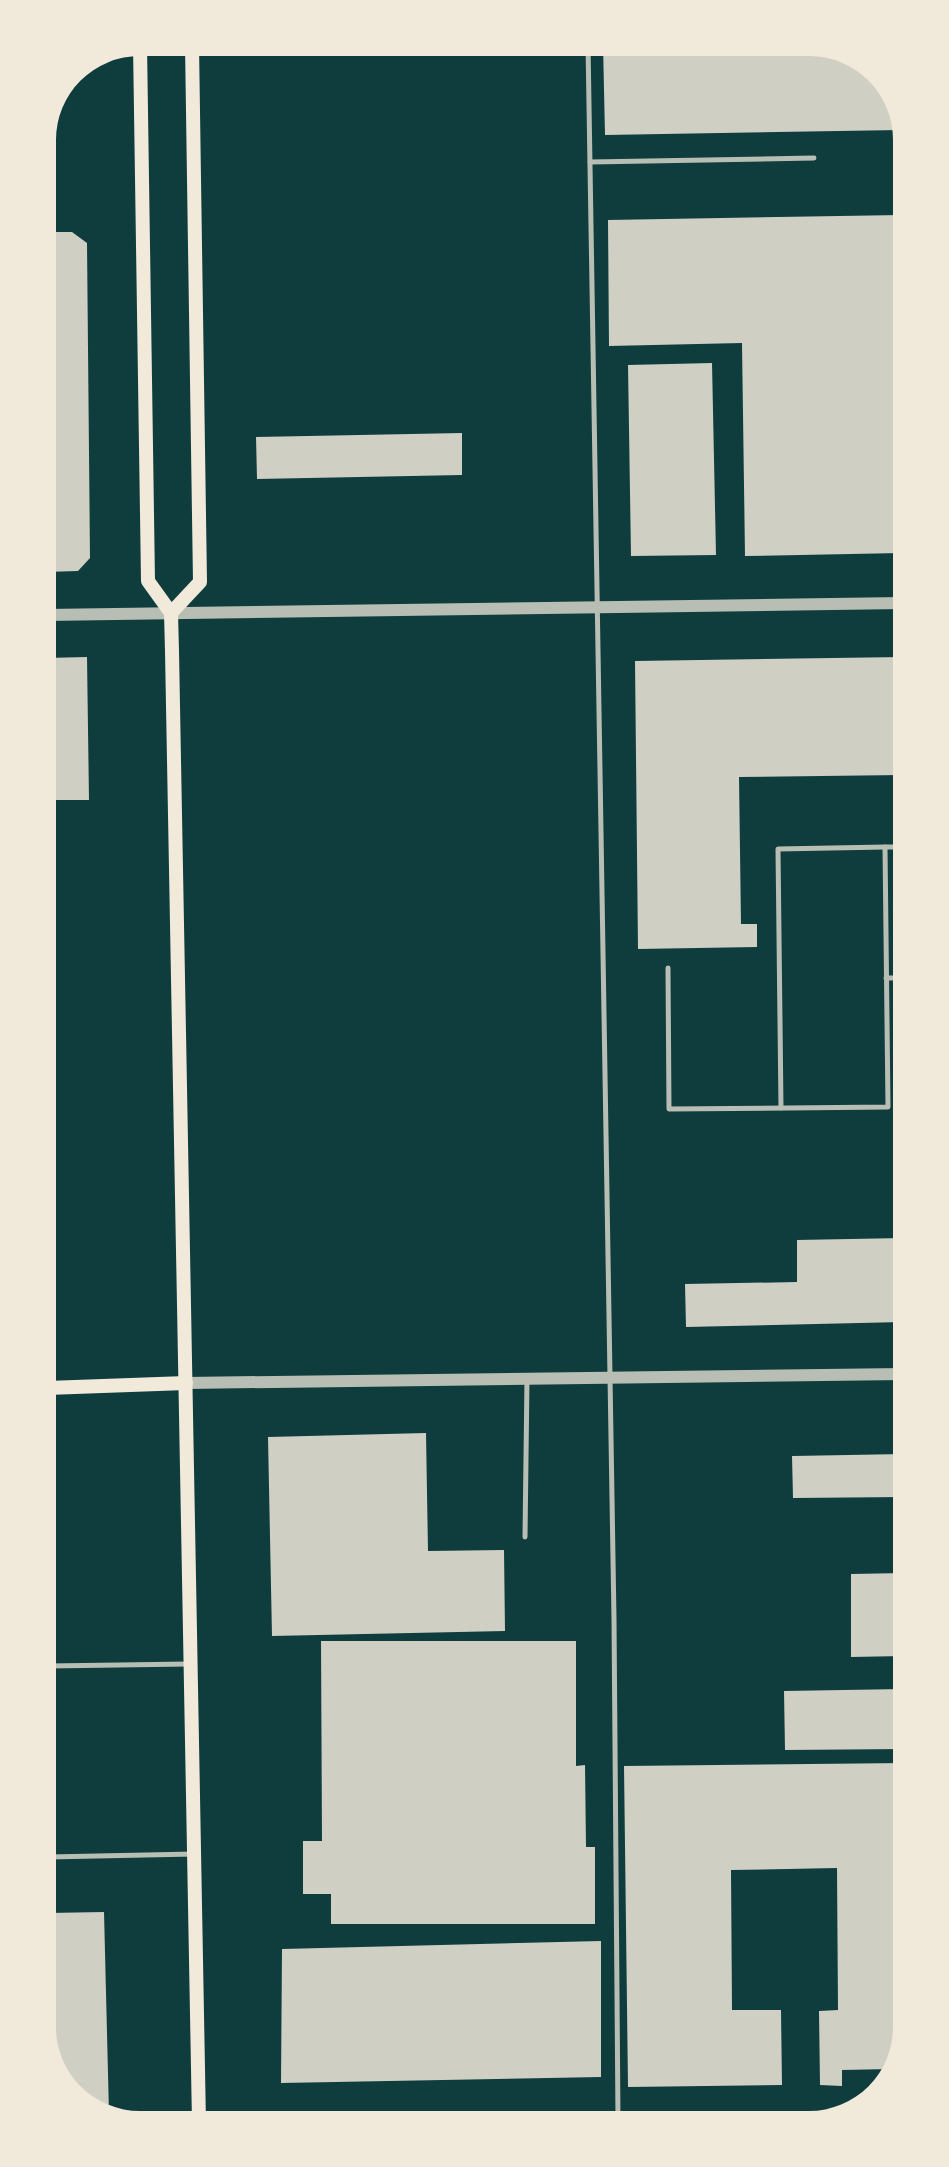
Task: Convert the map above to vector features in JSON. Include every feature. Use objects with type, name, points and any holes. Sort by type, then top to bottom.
[{"type":"main road","points":[[140,56],[148,581],[171,613],[199,2111]]},
{"type":"main road","points":[[171,613],[200,582],[192,56]]},
{"type":"main road","points":[[56,1388],[186,1383]]},
{"type":"street","points":[[56,615],[893,603]]},
{"type":"street","points":[[186,1383],[893,1374]]},
{"type":"lane","points":[[588,56],[610,1378],[618,2111]]},
{"type":"lane","points":[[590,162],[814,158]]},
{"type":"lane","points":[[667,968],[669,1109],[888,1107],[885,847]]},
{"type":"lane","points":[[782,1108],[778,849],[893,847]]},
{"type":"lane","points":[[886,978],[893,978]]},
{"type":"lane","points":[[525,1537],[527,1379]]},
{"type":"lane","points":[[56,1665],[191,1664]]},
{"type":"lane","points":[[56,1857],[194,1854]]},
{"type":"building","points":[[603,56],[826,58],[851,67],[879,93],[889,113],[892,130],[605,135]]},
{"type":"building","points":[[893,215],[893,553],[745,556],[742,343],[609,346],[608,220]]},
{"type":"building","points":[[56,232],[72,232],[87,243],[90,558],[78,571],[56,572]]},
{"type":"building","points":[[712,363],[716,555],[631,556],[628,365]]},
{"type":"building","points":[[462,433],[462,475],[257,479],[256,437]]},
{"type":"building","points":[[87,657],[89,800],[56,800],[56,658]]},
{"type":"building","points":[[893,657],[893,775],[739,777],[741,924],[757,924],[757,947],[638,949],[635,661]]},
{"type":"building","points":[[893,1238],[893,1322],[686,1327],[685,1284],[797,1282],[797,1240]]},
{"type":"building","points":[[426,1433],[428,1551],[504,1550],[505,1631],[272,1636],[268,1437]]},
{"type":"building","points":[[893,1454],[893,1497],[793,1498],[792,1456]]},
{"type":"building","points":[[893,1573],[893,1656],[851,1657],[851,1574]]},
{"type":"building","points":[[321,1641],[576,1641],[576,1766],[585,1765],[586,1847],[595,1847],[595,1924],[331,1924],[331,1894],[303,1894],[303,1841],[322,1841]]},
{"type":"building","points":[[893,1689],[893,1749],[785,1750],[784,1691]]},
{"type":"building","points":[[893,1763],[893,2027],[889,2054],[882,2069],[842,2070],[842,2086],[820,2085],[819,2011],[838,2010],[837,1868],[731,1870],[732,2010],[781,2010],[782,2085],[628,2087],[624,1766]]},
{"type":"building","points":[[104,1912],[109,2105],[89,2094],[73,2078],[60,2054],[56,2027],[56,1913]]},
{"type":"building","points":[[601,1941],[601,2077],[281,2083],[282,1949]]}]
